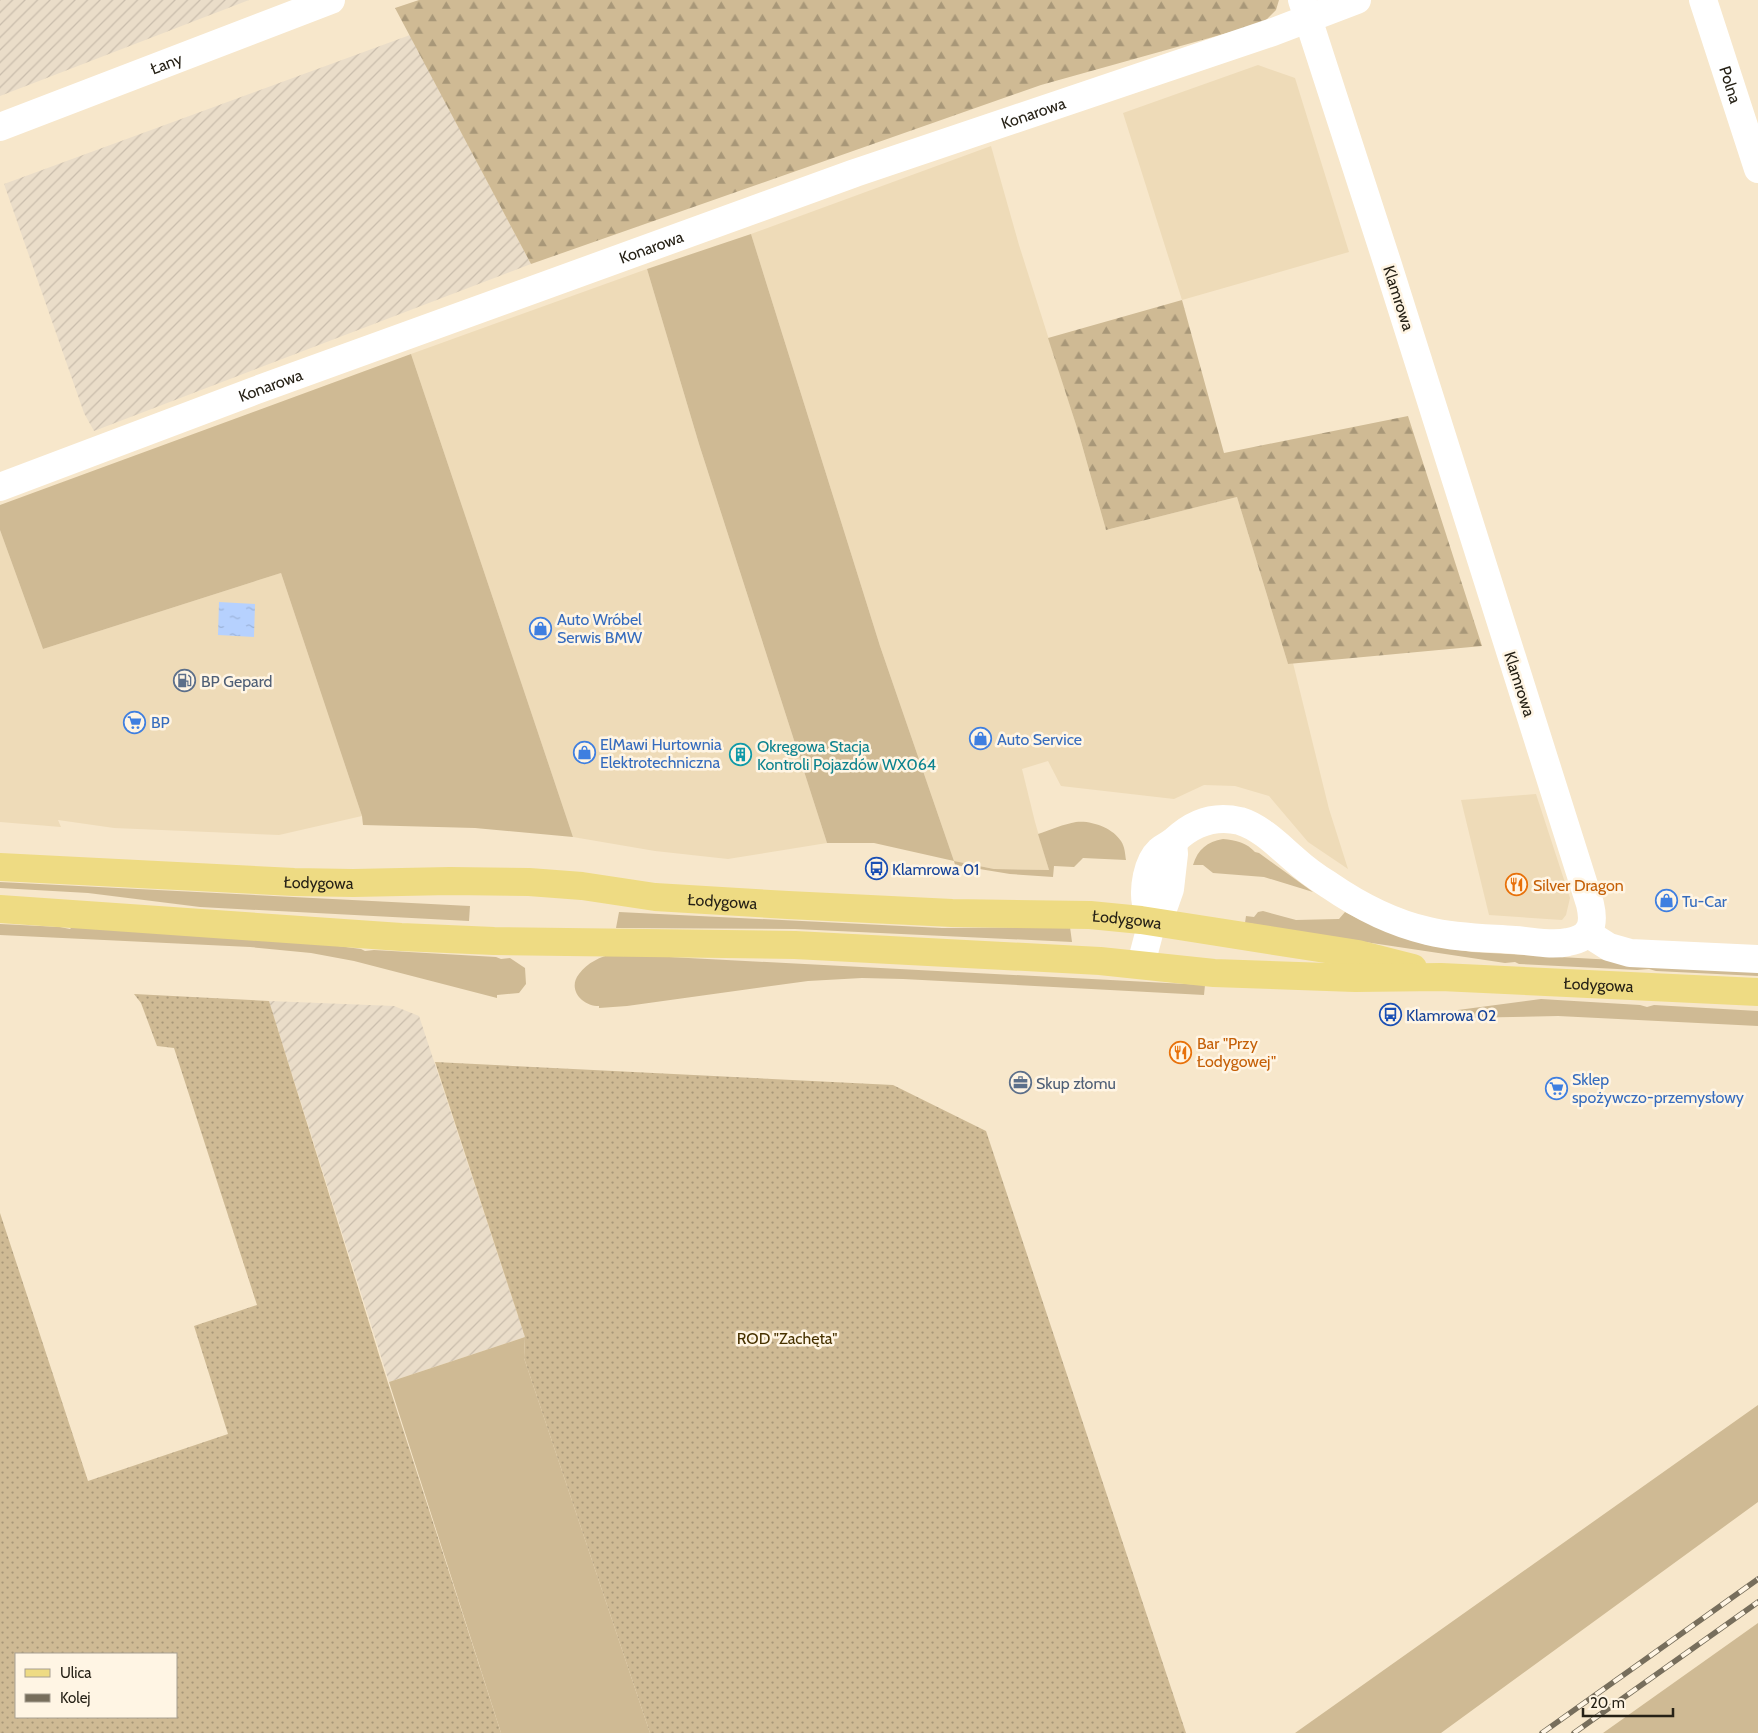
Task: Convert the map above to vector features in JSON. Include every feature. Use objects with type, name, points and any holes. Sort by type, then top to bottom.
[{"type":"main road","name":"Łodygowa","points":[[0,867],[353,884],[450,881],[535,883],[582,886],[655,897],[952,913],[1090,915],[1152,922],[1358,954],[1441,977]]},
{"type":"main road","name":"Łodygowa","points":[[0,909],[401,937],[795,945],[1100,960],[1214,973],[1355,978],[1441,977],[1758,992]]},
{"type":"street","name":"Łany","points":[[0,127],[331,0]]},
{"type":"street","name":"Konarowa","points":[[0,487],[254,391],[855,173],[1273,32],[1305,9],[1357,0]]},
{"type":"street","name":"Polna","points":[[1703,0],[1758,169]]},
{"type":"street","name":"Klamrowa","points":[[1305,9],[1590,904],[1593,919],[1588,933]]},
{"type":"street","points":[[1141,964],[1152,922],[1146,905],[1146,888],[1148,872],[1153,860],[1158,851],[1173,842],[1192,826],[1212,820],[1241,822],[1252,826],[1303,866],[1351,900],[1376,912],[1428,931],[1480,938],[1563,943],[1574,941],[1588,933],[1609,947],[1630,954],[1758,959]]},
{"type":"shaded area","points":[[0,0],[249,0],[0,96]]},
{"type":"shaded area","points":[[410,35],[531,264],[94,431],[84,413],[4,184]]},
{"type":"shaded area","points":[[1258,65],[1295,78],[1349,252],[1182,300],[1123,113]]},
{"type":"shaded area","points":[[991,146],[1019,245],[1078,431],[1106,530],[1237,497],[1288,664],[1293,663],[1329,809],[1348,869],[1308,842],[1269,796],[1235,786],[1204,785],[1174,799],[1061,786],[1048,761],[1022,769],[1049,870],[994,869],[954,861],[880,646],[751,234]]},
{"type":"shaded area","points":[[647,269],[699,444],[827,843],[728,859],[655,851],[573,837],[411,354]]},
{"type":"shaded area","name":"BP Gepard","points":[[0,530],[43,649],[281,573],[362,816],[279,835],[114,828],[58,820],[61,827],[0,822]]},
{"type":"shaded area","points":[[1536,794],[1570,898],[1566,915],[1562,920],[1489,915],[1461,800]]},
{"type":"shaded area","points":[[269,1001],[394,1006],[419,1016],[525,1337],[389,1382]]},
{"type":"green space","points":[[419,0],[1279,0],[1276,10],[1263,23],[1041,85],[531,264],[395,8]]},
{"type":"green space","points":[[751,234],[880,646],[954,861],[874,843],[827,843],[699,444],[647,269]]},
{"type":"green space","points":[[1182,300],[1224,453],[1408,416],[1482,646],[1288,664],[1237,497],[1106,530],[1078,431],[1048,338]]},
{"type":"green space","points":[[411,354],[573,837],[475,828],[363,825],[362,816],[281,573],[43,649],[0,530],[0,505]]},
{"type":"green space","points":[[1076,822],[1088,822],[1113,832],[1122,843],[1126,860],[1083,858],[1074,867],[1054,866],[1053,877],[1010,874],[955,865],[954,861],[994,869],[1049,870],[1038,834]]},
{"type":"green space","points":[[1223,839],[1245,844],[1313,892],[1264,877],[1213,873],[1203,865],[1193,865],[1204,847],[1212,842]]},
{"type":"green space","points":[[0,882],[470,906],[469,921],[200,907],[88,893],[0,888]]},
{"type":"green space","points":[[1263,911],[1296,920],[1339,919],[1345,912],[1360,920],[1407,938],[1472,952],[1758,968],[1758,976],[1656,971],[1649,969],[1519,964],[1515,962],[1505,963],[1245,923],[1246,916],[1254,917],[1258,912]]},
{"type":"green space","points":[[619,912],[942,928],[1070,927],[1072,942],[795,929],[616,928]]},
{"type":"green space","points":[[0,924],[70,929],[72,927],[254,935],[365,951],[510,958],[525,968],[526,984],[519,993],[497,995],[497,998],[354,961],[311,953],[250,947],[0,935]]},
{"type":"green space","points":[[613,954],[1205,985],[1204,995],[862,978],[808,981],[627,1006],[599,1008],[599,1006],[587,1003],[578,996],[575,985],[576,980],[582,970],[590,963]]},
{"type":"green space","points":[[134,994],[269,1001],[380,1358],[501,1733],[0,1733],[0,1213],[88,1481],[228,1434],[194,1326],[257,1305],[174,1048],[157,1046],[141,1003]]},
{"type":"green space","points":[[1541,999],[1647,1007],[1654,1005],[1758,1011],[1758,1026],[1558,1016],[1458,1018],[1458,1010]]},
{"type":"green space","name":"ROD \"Zachęta\"","points":[[435,1062],[893,1085],[986,1131],[1186,1733],[650,1733],[524,1358],[525,1337]]},
{"type":"green space","points":[[525,1337],[524,1358],[650,1733],[501,1733],[389,1382]]},
{"type":"green space","points":[[1758,1405],[1758,1502],[1441,1733],[1295,1733]]},
{"type":"green space","points":[[1758,1623],[1758,1733],[1603,1733]]},
{"type":"water","points":[[219,602],[255,604],[254,637],[218,635]]},
{"type":"railway","points":[[1542,1733],[1758,1579]]},
{"type":"railway","points":[[1574,1733],[1758,1602]]},
{"type":"place","name":"Auto Wróbel Serwis BMW","points":[[541,628]]},
{"type":"place","name":"BP Gepard","points":[[185,681]]},
{"type":"place","name":"BP","points":[[135,722]]},
{"type":"place","name":"Auto Service","points":[[981,739]]},
{"type":"place","name":"ElMawi Hurtownia Elektrotechniczna","points":[[584,753]]},
{"type":"place","name":"Okręgowa Stacja Kontroli Pojazdów WX064","points":[[741,755]]},
{"type":"place","name":"Klamrowa 01","points":[[876,869]]},
{"type":"place","name":"Silver Dragon","points":[[1517,885]]},
{"type":"place","name":"Tu-Car","points":[[1666,901]]},
{"type":"place","name":"Klamrowa 02","points":[[1390,1015]]},
{"type":"place","name":"Bar \"Przy Łodygowej\"","points":[[1181,1052]]},
{"type":"place","name":"Skup złomu","points":[[1020,1083]]},
{"type":"place","name":"Sklep spożywczo-przemysłowy","points":[[1556,1088]]}]
